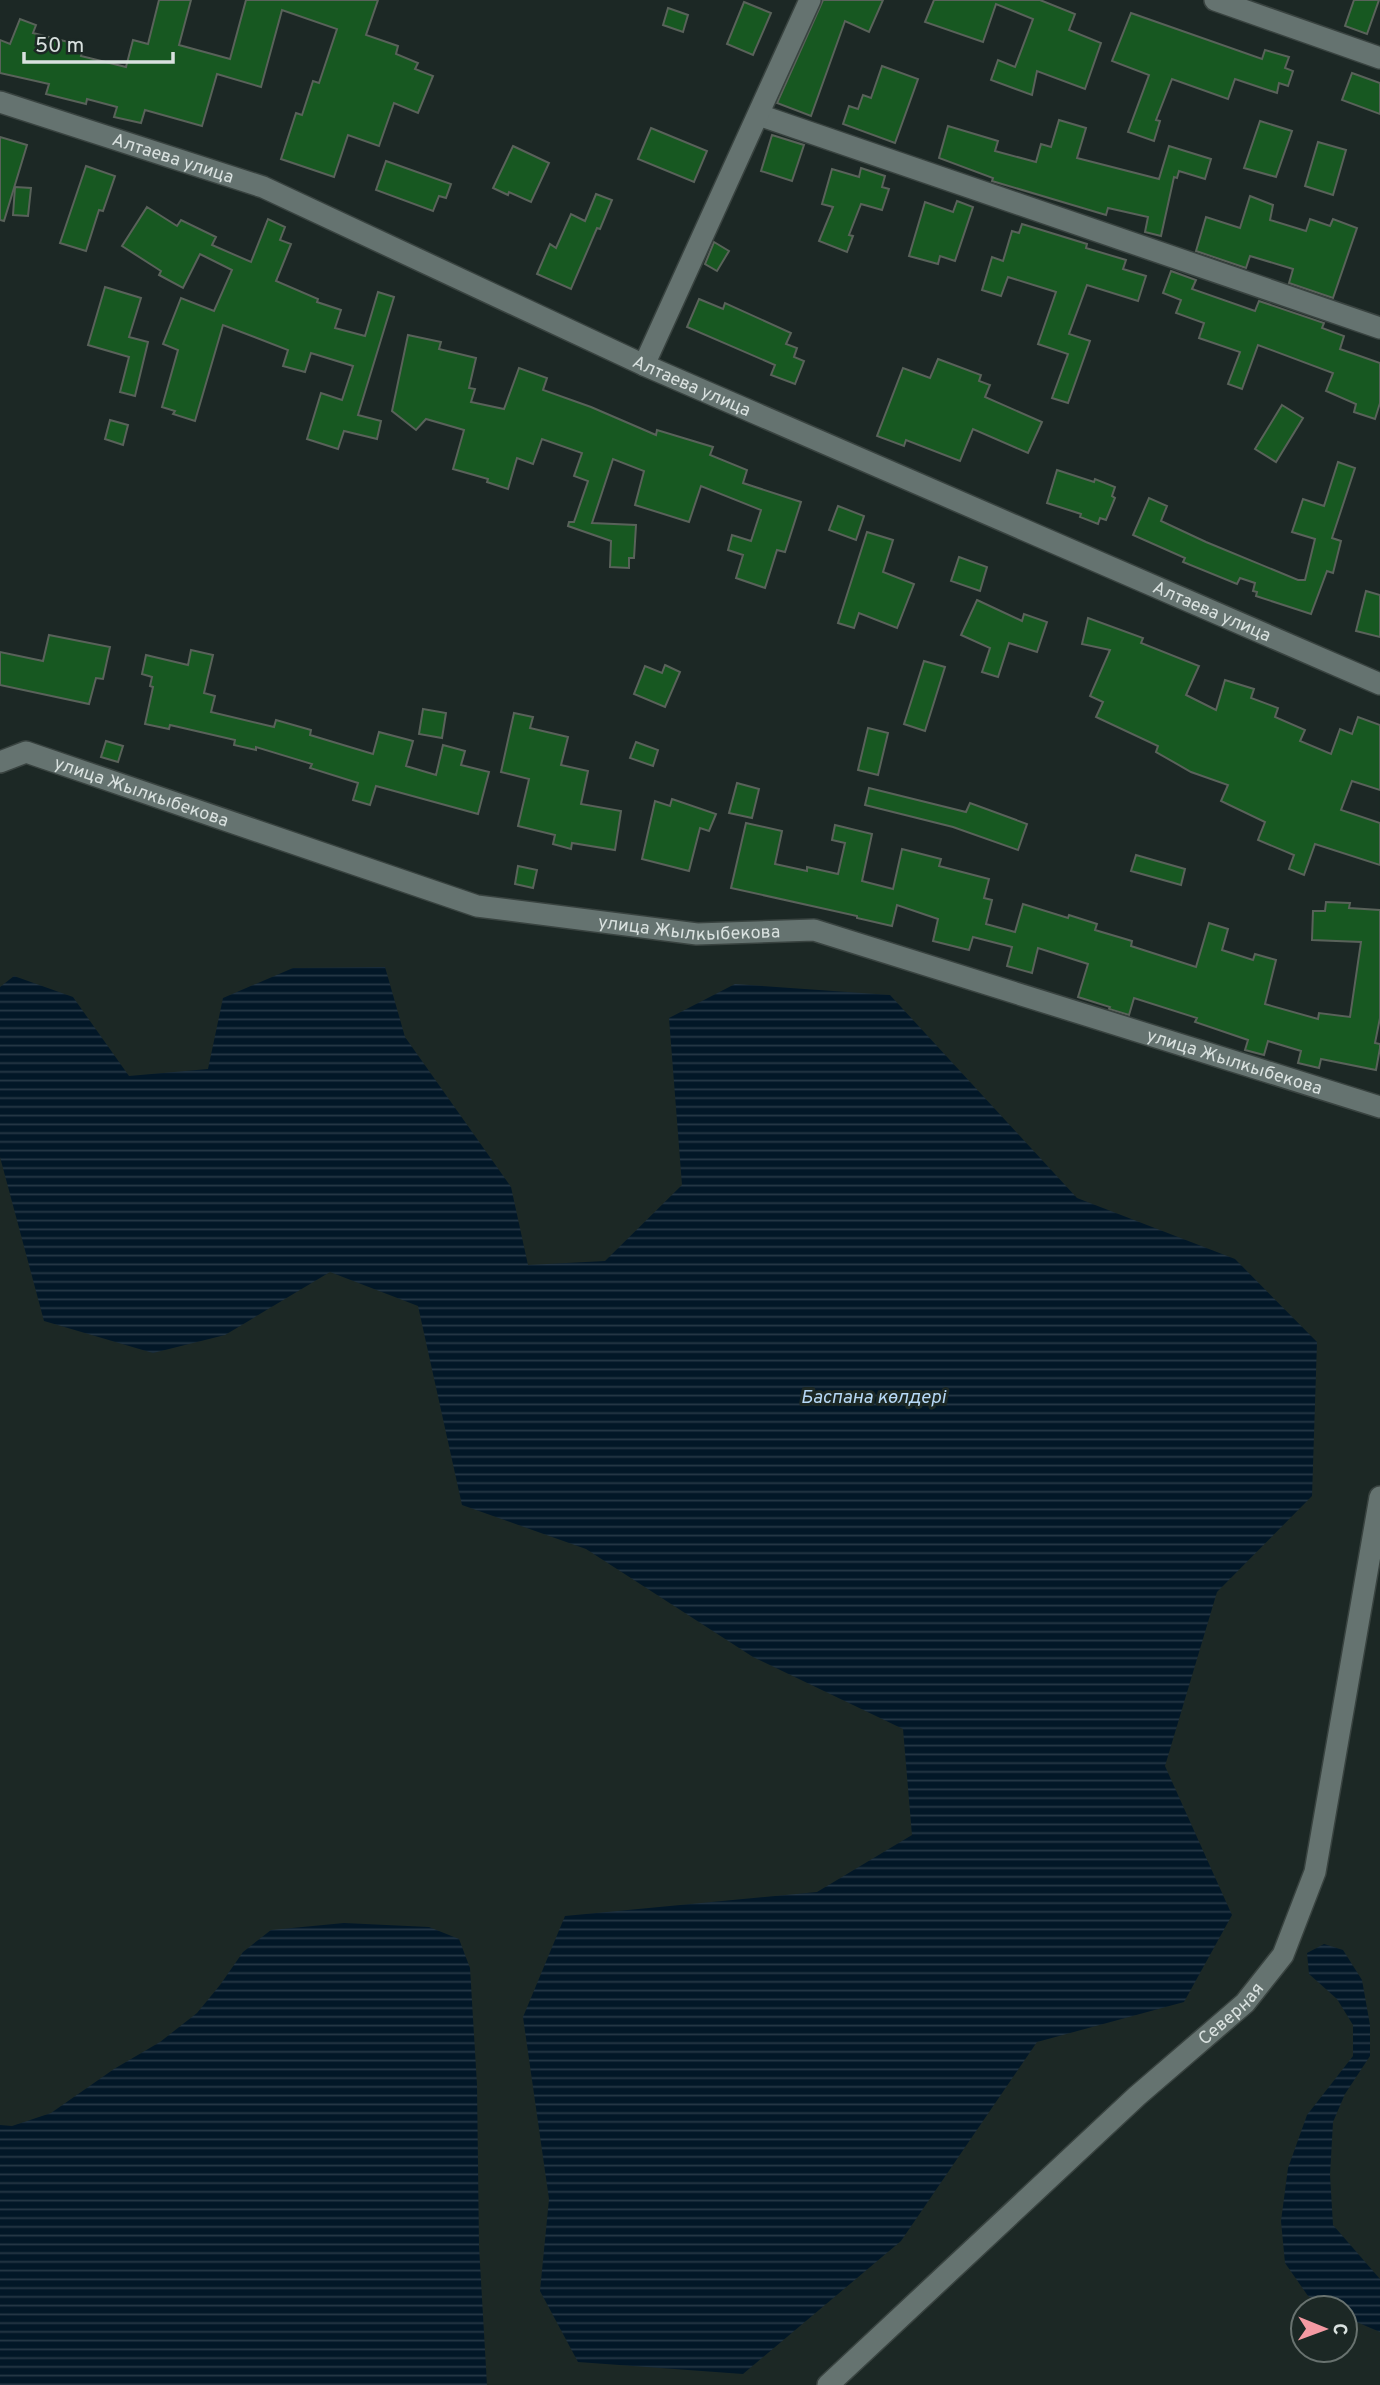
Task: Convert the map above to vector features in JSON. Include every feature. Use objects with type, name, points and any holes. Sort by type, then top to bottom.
[{"type":"street","points":[[644,365],[810,0]]},
{"type":"street","points":[[1215,0],[1380,58]]},
{"type":"street","name":"Алтаева улица","points":[[0,102],[263,187],[644,365],[1380,684]]},
{"type":"street","points":[[759,115],[1380,328]]},
{"type":"street","name":"улица Жылкыбекова","points":[[0,762],[26,752],[477,906],[698,934],[814,930],[1380,1107]]},
{"type":"street","name":"Северная","points":[[828,2385],[1137,2096],[1245,2003],[1283,1955],[1315,1872],[1380,1497]]},
{"type":"water","name":"Баспана көлдері","points":[[385,967],[405,1037],[511,1187],[528,1265],[605,1261],[682,1185],[669,1018],[735,984],[890,995],[1077,1198],[1235,1259],[1317,1342],[1312,1496],[1217,1592],[1165,1766],[1232,1915],[1184,2002],[1037,2042],[901,2241],[743,2374],[578,2362],[540,2291],[549,2199],[523,2017],[565,1916],[817,1892],[912,1835],[903,1729],[753,1657],[586,1549],[462,1505],[418,1306],[330,1272],[225,1335],[153,1353],[44,1321],[0,1157],[0,987],[14,976],[73,997],[129,1076],[208,1069],[223,998],[293,968]]},
{"type":"water","points":[[344,1923],[429,1927],[459,1939],[470,1968],[477,2085],[479,2246],[487,2385],[0,2385],[0,2125],[12,2126],[51,2113],[114,2069],[160,2042],[197,2013],[243,1952],[271,1930]]},
{"type":"water","points":[[1324,1944],[1343,1950],[1362,1980],[1370,2025],[1370,2056],[1345,2094],[1333,2122],[1330,2175],[1333,2225],[1380,2279],[1380,2332],[1359,2323],[1359,2294],[1307,2294],[1285,2263],[1281,2221],[1288,2168],[1307,2115],[1353,2056],[1353,2025],[1337,1999],[1309,1974],[1307,1953]]},
{"type":"building","points":[[159,0],[191,0],[179,45],[230,59],[246,0],[378,0],[366,35],[398,46],[396,54],[418,63],[415,69],[433,76],[418,113],[394,103],[379,146],[348,135],[334,177],[281,159],[296,113],[302,115],[313,81],[319,83],[337,29],[282,10],[261,87],[217,74],[202,126],[145,110],[141,123],[114,117],[117,107],[87,99],[86,104],[46,94],[49,84],[0,73],[0,40],[10,44],[20,19],[36,25],[33,33],[84,46],[81,56],[126,67],[133,40],[148,44]]},
{"type":"building","points":[[823,0],[883,0],[869,32],[845,21],[811,116],[777,103]]},
{"type":"building","points":[[934,0],[1040,0],[1075,14],[1069,30],[1101,43],[1085,89],[1037,71],[1032,95],[991,80],[998,60],[1015,67],[1033,19],[996,4],[983,42],[925,22]]},
{"type":"building","points":[[1354,0],[1379,0],[1367,34],[1345,26]]},
{"type":"building","points":[[744,2],[771,13],[753,55],[727,44]]},
{"type":"building","points":[[668,8],[688,15],[683,32],[663,25]]},
{"type":"building","points":[[1131,13],[1262,59],[1265,50],[1289,57],[1285,68],[1293,71],[1288,86],[1279,83],[1277,93],[1235,79],[1228,99],[1172,79],[1156,120],[1160,121],[1154,141],[1128,132],[1149,75],[1112,61]]},
{"type":"building","points":[[882,66],[918,79],[895,143],[843,124],[849,106],[858,109],[863,95],[871,98]]},
{"type":"building","points":[[1352,73],[1380,83],[1380,114],[1342,100]]},
{"type":"building","points":[[1059,120],[1086,128],[1077,158],[1159,179],[1169,146],[1211,159],[1205,179],[1179,171],[1177,178],[1174,177],[1161,236],[1145,232],[1148,217],[1108,208],[1106,215],[992,181],[993,178],[939,158],[948,126],[998,141],[995,151],[1036,162],[1041,144],[1051,147]]},
{"type":"building","points":[[1260,121],[1292,131],[1276,177],[1244,168]]},
{"type":"building","points":[[651,128],[707,151],[694,182],[638,159]]},
{"type":"building","points":[[772,135],[804,145],[792,181],[761,171]]},
{"type":"building","points":[[0,137],[27,145],[4,221],[0,220]]},
{"type":"building","points":[[1318,142],[1346,150],[1333,195],[1305,186]]},
{"type":"building","points":[[513,146],[549,163],[531,202],[493,188]]},
{"type":"building","points":[[386,161],[451,184],[446,198],[439,196],[433,211],[376,190]]},
{"type":"building","points":[[86,166],[115,176],[103,211],[99,210],[86,251],[60,243]]},
{"type":"building","points":[[861,168],[885,176],[882,187],[889,189],[882,210],[861,204],[849,235],[853,236],[847,252],[819,241],[833,207],[822,204],[832,169],[859,177]]},
{"type":"building","points":[[15,187],[31,188],[28,216],[13,215]]},
{"type":"building","points":[[596,194],[612,200],[571,289],[537,274],[550,244],[556,248],[571,214],[585,221]]},
{"type":"building","points":[[1250,196],[1273,205],[1270,220],[1306,231],[1310,219],[1330,226],[1333,219],[1357,228],[1333,298],[1289,283],[1293,269],[1250,256],[1246,268],[1196,251],[1206,217],[1240,228]]},
{"type":"building","points":[[957,201],[973,207],[955,261],[940,256],[938,264],[909,256],[925,202],[953,212]]},
{"type":"building","points":[[147,207],[177,226],[181,220],[216,237],[212,245],[251,262],[268,219],[285,227],[280,240],[291,244],[276,281],[318,299],[317,302],[341,310],[335,328],[365,336],[378,292],[394,297],[358,415],[381,421],[377,439],[344,431],[338,449],[307,439],[321,393],[342,400],[353,366],[311,353],[305,372],[283,366],[288,350],[223,325],[195,421],[173,414],[175,411],[162,407],[178,350],[163,344],[181,298],[214,311],[232,270],[200,254],[183,288],[159,275],[161,271],[122,246]]},
{"type":"building","points":[[1022,224],[1087,244],[1086,248],[1126,260],[1123,269],[1146,276],[1138,301],[1087,285],[1069,334],[1090,341],[1068,403],[1052,398],[1068,354],[1038,344],[1056,292],[1008,277],[1001,296],[982,290],[992,257],[1003,261],[1012,231],[1019,233]]},
{"type":"building","points":[[714,242],[729,251],[717,271],[705,264]]},
{"type":"building","points":[[1171,271],[1196,280],[1192,289],[1255,311],[1259,301],[1324,323],[1322,328],[1344,336],[1340,349],[1380,363],[1380,403],[1375,419],[1354,412],[1356,404],[1326,391],[1333,373],[1258,345],[1242,389],[1228,384],[1240,352],[1199,338],[1204,323],[1176,313],[1181,300],[1163,293]]},
{"type":"building","points":[[105,287],[141,298],[129,337],[148,342],[135,396],[120,392],[129,357],[88,345]]},
{"type":"building","points":[[699,299],[723,309],[725,303],[791,333],[786,344],[797,348],[794,357],[804,361],[795,384],[771,375],[775,365],[687,327]]},
{"type":"building","points":[[408,335],[441,342],[439,349],[476,358],[469,388],[475,389],[471,402],[504,409],[519,368],[547,378],[543,390],[656,435],[657,430],[713,447],[710,455],[747,470],[743,483],[801,502],[785,552],[777,550],[765,588],[736,578],[743,555],[728,550],[732,535],[751,541],[761,510],[701,486],[689,522],[635,505],[644,471],[613,459],[592,523],[636,525],[634,558],[629,558],[629,568],[610,567],[611,541],[568,526],[569,522],[574,522],[588,481],[574,476],[582,453],[542,439],[533,464],[517,458],[508,489],[487,482],[488,479],[453,469],[464,430],[426,419],[416,430],[392,411]]},
{"type":"building","points":[[938,359],[981,375],[979,381],[990,385],[985,397],[1042,422],[1028,453],[973,429],[960,461],[906,440],[904,446],[877,436],[903,368],[930,378]]},
{"type":"building","points":[[1282,405],[1303,418],[1276,462],[1255,449]]},
{"type":"building","points":[[110,420],[128,425],[123,445],[105,439]]},
{"type":"building","points":[[1338,462],[1355,468],[1332,538],[1341,541],[1333,573],[1327,571],[1311,614],[1256,596],[1257,592],[1253,591],[1255,583],[1240,578],[1237,584],[1183,562],[1185,558],[1133,535],[1149,498],[1167,506],[1161,521],[1298,580],[1305,580],[1315,539],[1292,532],[1303,499],[1324,506]]},
{"type":"building","points":[[1057,470],[1115,487],[1112,496],[1115,498],[1106,520],[1100,518],[1098,524],[1080,517],[1081,514],[1047,503]]},
{"type":"building","points":[[838,506],[864,516],[856,540],[829,530]]},
{"type":"building","points":[[867,532],[893,540],[883,572],[914,584],[897,628],[859,613],[854,628],[838,623]]},
{"type":"building","points":[[959,557],[987,567],[980,591],[951,581]]},
{"type":"building","points":[[1366,591],[1380,595],[1380,637],[1356,631]]},
{"type":"building","points":[[977,600],[1022,621],[1024,614],[1047,622],[1037,652],[1009,643],[998,677],[982,672],[990,648],[961,635]]},
{"type":"building","points":[[1088,618],[1143,638],[1141,643],[1199,666],[1186,695],[1216,710],[1225,680],[1254,689],[1251,698],[1278,708],[1275,717],[1305,730],[1300,741],[1331,754],[1340,729],[1352,734],[1358,717],[1380,725],[1380,790],[1352,781],[1341,810],[1380,823],[1380,865],[1315,844],[1304,875],[1289,869],[1294,855],[1258,840],[1265,822],[1221,801],[1228,785],[1191,772],[1156,752],[1158,746],[1096,717],[1103,702],[1090,696],[1110,650],[1082,644]]},
{"type":"building","points":[[49,635],[110,647],[103,679],[96,678],[89,704],[0,685],[0,652],[43,661]]},
{"type":"building","points":[[191,650],[213,655],[204,693],[215,696],[211,712],[274,727],[276,720],[311,730],[310,735],[373,754],[379,732],[413,741],[406,766],[436,775],[443,745],[465,751],[461,765],[489,772],[478,814],[376,786],[370,805],[353,800],[358,783],[310,768],[312,764],[256,747],[256,750],[234,745],[235,740],[170,725],[169,729],[145,724],[153,687],[150,686],[152,677],[142,674],[146,655],[188,665]]},
{"type":"building","points":[[924,661],[945,667],[925,731],[904,724]]},
{"type":"building","points":[[665,665],[680,672],[665,707],[634,694],[645,666],[662,673]]},
{"type":"building","points":[[423,709],[446,713],[442,738],[419,734]]},
{"type":"building","points":[[514,713],[533,717],[530,728],[568,737],[561,765],[588,771],[581,804],[621,811],[615,850],[572,843],[571,849],[553,844],[555,835],[518,826],[529,779],[501,772]]},
{"type":"building","points":[[868,728],[888,733],[878,775],[858,770]]},
{"type":"building","points":[[106,741],[123,746],[118,762],[101,757]]},
{"type":"building","points":[[636,742],[658,750],[653,766],[630,758]]},
{"type":"building","points":[[737,783],[759,789],[752,818],[729,813]]},
{"type":"building","points":[[869,788],[966,812],[970,803],[1027,824],[1018,850],[953,827],[865,805]]},
{"type":"building","points":[[672,799],[716,814],[709,831],[700,828],[689,871],[642,859],[655,801],[670,806]]},
{"type":"building","points":[[746,823],[782,831],[775,864],[838,874],[845,843],[832,840],[835,825],[872,834],[862,881],[893,889],[902,849],[941,859],[939,866],[989,879],[984,898],[992,900],[986,924],[1015,932],[1023,904],[1097,924],[1095,930],[1132,941],[1131,946],[1196,967],[1209,923],[1228,929],[1222,950],[1253,960],[1255,954],[1276,960],[1265,1004],[1318,1019],[1319,1013],[1350,1017],[1361,942],[1312,940],[1313,911],[1325,911],[1326,902],[1350,903],[1349,908],[1380,910],[1380,1018],[1375,1043],[1380,1044],[1380,1048],[1376,1070],[1321,1059],[1319,1068],[1298,1063],[1301,1051],[1268,1041],[1264,1055],[1245,1050],[1248,1040],[1195,1022],[1197,1018],[1134,998],[1129,1015],[1109,1009],[1110,1007],[1078,997],[1088,964],[1038,948],[1032,973],[1007,966],[1012,947],[973,937],[969,950],[933,941],[938,919],[897,905],[892,926],[731,888]]},
{"type":"building","points":[[1136,855],[1185,869],[1181,885],[1131,871]]},
{"type":"building","points":[[518,866],[537,870],[533,888],[515,884]]}]
